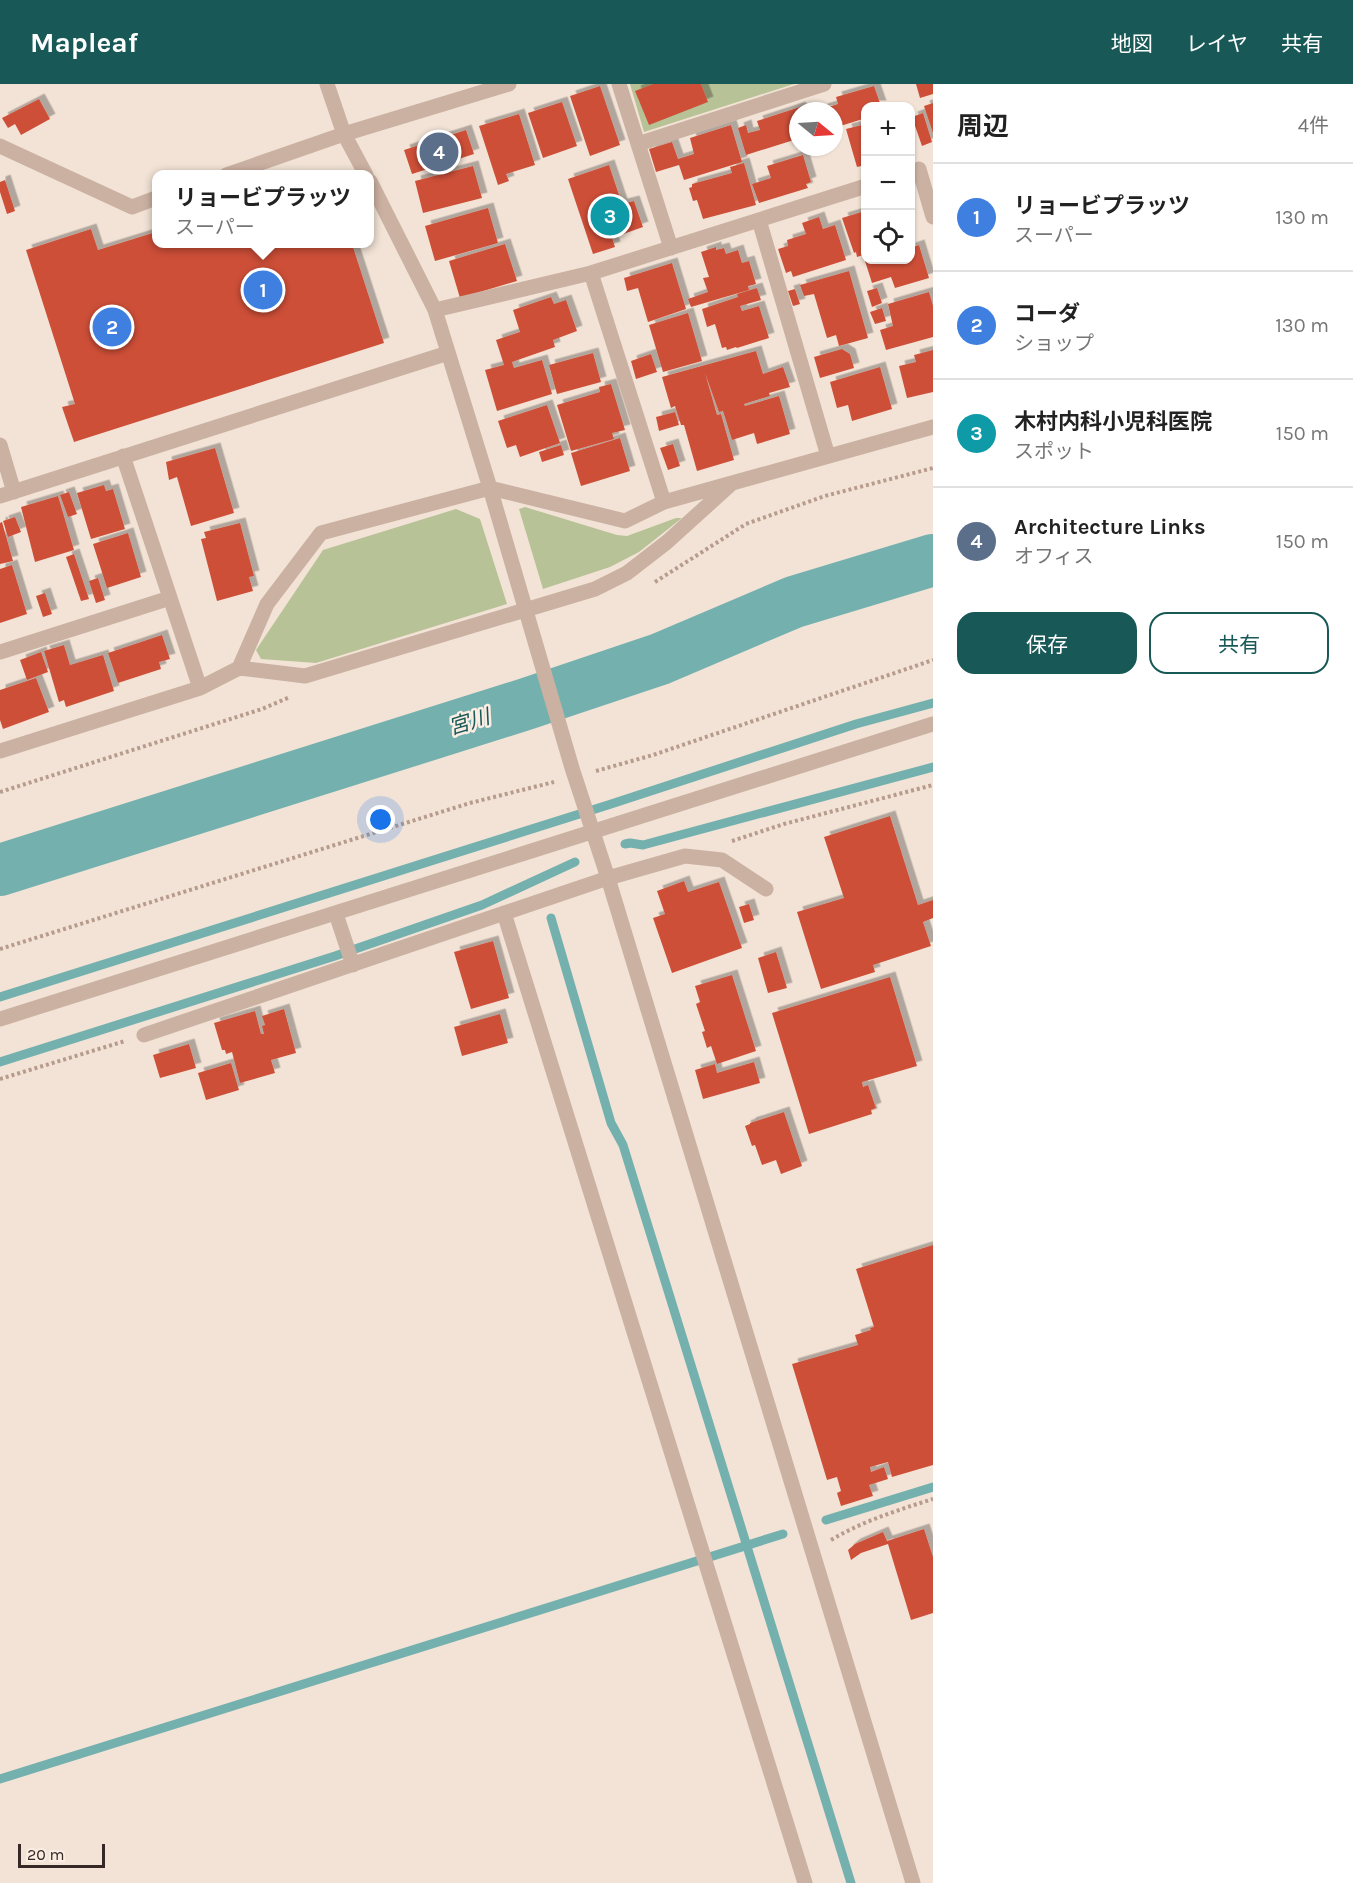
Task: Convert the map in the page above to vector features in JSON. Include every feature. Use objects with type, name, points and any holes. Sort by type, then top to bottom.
[{"type":"street","points":[[327,84],[344,134],[364,170]]},
{"type":"street","points":[[238,170],[344,134],[509,84]]},
{"type":"street","points":[[619,84],[670,248]]},
{"type":"street","points":[[638,144],[824,84]]},
{"type":"street","points":[[0,146],[132,207],[152,200]]},
{"type":"street","points":[[921,168],[933,217]]},
{"type":"street","points":[[435,310],[591,273],[861,188]]},
{"type":"street","points":[[374,190],[397,231],[435,310],[573,772],[608,878],[913,1883]]},
{"type":"street","points":[[759,220],[828,456]]},
{"type":"street","points":[[591,273],[664,502]]},
{"type":"street","points":[[0,445],[7,494],[448,353]]},
{"type":"street","points":[[239,668],[267,604],[321,533],[490,488],[625,521],[664,502],[933,427]]},
{"type":"street","points":[[123,456],[200,688]]},
{"type":"street","points":[[0,751],[200,688],[239,668],[305,676],[527,618],[596,590],[627,573],[667,542],[732,483]]},
{"type":"street","points":[[0,652],[170,598]]},
{"type":"street","points":[[0,1019],[336,914],[589,819],[933,724]]},
{"type":"street","points":[[144,1035],[350,955],[504,913],[608,878],[685,856],[722,860],[766,889]]},
{"type":"street","points":[[504,913],[700,1551],[805,1883]]},
{"type":"street","points":[[336,914],[350,955]]},
{"type":"path","points":[[627,573],[653,583],[746,524],[825,496],[933,468]]},
{"type":"path","points":[[0,949],[573,772],[653,755],[933,660]]},
{"type":"path","points":[[0,792],[262,709],[294,696],[305,676]]},
{"type":"path","points":[[729,842],[784,824],[933,785]]},
{"type":"path","points":[[0,1079],[144,1035]]},
{"type":"path","points":[[812,1552],[854,1527],[887,1513],[933,1499]]},
{"type":"green space","points":[[630,84],[794,84],[644,132]]},
{"type":"green space","points":[[525,507],[627,536],[676,518],[682,518],[639,552],[610,567],[543,589],[519,509]]},
{"type":"green space","points":[[456,509],[480,519],[507,604],[316,663],[261,659],[256,650],[323,550]]},
{"type":"building","points":[[653,84],[701,84],[708,102],[649,125],[635,91]]},
{"type":"building","points":[[916,84],[933,84],[933,94],[920,98]]},
{"type":"building","points":[[600,86],[620,145],[590,156],[570,96]]},
{"type":"building","points":[[874,86],[880,102],[861,102],[861,120],[843,125],[843,102],[837,102],[836,97]]},
{"type":"building","points":[[39,99],[50,119],[21,135],[15,124],[8,128],[2,118]]},
{"type":"building","points":[[562,102],[577,146],[543,158],[528,113]]},
{"type":"building","points":[[933,103],[933,133],[924,106]]},
{"type":"building","points":[[789,111],[789,142],[746,155],[738,128],[746,125],[748,133],[760,130],[757,121]]},
{"type":"building","points":[[923,113],[932,142],[922,146],[915,126],[915,116]]},
{"type":"building","points":[[519,114],[535,165],[506,174],[509,181],[498,185],[479,126]]},
{"type":"building","points":[[731,125],[742,162],[684,180],[679,165],[656,172],[649,149],[672,142],[678,159],[694,154],[690,138]]},
{"type":"building","points":[[861,125],[861,166],[857,167],[846,129]]},
{"type":"building","points":[[466,130],[474,154],[412,174],[404,150]]},
{"type":"building","points":[[803,156],[811,182],[806,184],[808,188],[759,203],[752,184],[771,178],[767,166]]},
{"type":"building","points":[[744,163],[756,205],[703,219],[697,200],[693,201],[689,188],[692,184],[732,173],[730,167]]},
{"type":"building","points":[[609,165],[622,204],[634,201],[643,227],[612,238],[615,247],[593,254],[568,179]]},
{"type":"building","points":[[473,166],[482,198],[423,213],[415,181]]},
{"type":"building","points":[[5,180],[15,211],[7,214],[0,192],[0,182]]},
{"type":"building","points":[[488,208],[498,243],[435,261],[425,226]]},
{"type":"building","points":[[861,212],[861,256],[857,257],[856,252],[854,253],[842,218]]},
{"type":"building","points":[[819,217],[823,229],[835,225],[846,260],[793,277],[791,271],[786,273],[778,249],[788,246],[787,240],[806,234],[802,223]]},
{"type":"building","points":[[91,229],[98,250],[152,233],[152,248],[353,248],[384,343],[74,442],[62,407],[75,404],[26,250]]},
{"type":"building","points":[[505,244],[517,281],[460,298],[449,261]]},
{"type":"building","points":[[919,245],[929,278],[895,288],[891,277],[872,283],[866,264],[915,264],[915,246]]},
{"type":"building","points":[[716,247],[716,250],[724,248],[726,254],[738,250],[742,263],[749,261],[756,284],[748,286],[749,290],[691,307],[688,299],[708,292],[703,278],[709,277],[701,252]]},
{"type":"building","points":[[672,263],[686,309],[648,322],[638,288],[627,291],[624,278]]},
{"type":"building","points":[[849,271],[868,338],[839,346],[836,335],[827,338],[814,294],[804,296],[800,285]]},
{"type":"building","points":[[757,288],[761,300],[740,306],[742,311],[759,306],[769,338],[737,348],[727,350],[726,347],[722,348],[715,324],[707,327],[702,309]]},
{"type":"building","points":[[877,288],[882,303],[872,307],[867,291]]},
{"type":"building","points":[[795,289],[800,304],[793,306],[788,291]]},
{"type":"building","points":[[929,292],[933,306],[933,337],[886,350],[880,330],[893,326],[888,304]]},
{"type":"building","points":[[551,297],[554,304],[566,300],[577,331],[553,340],[555,347],[512,362],[514,368],[542,360],[552,394],[497,411],[485,370],[504,365],[496,340],[520,332],[513,310]]},
{"type":"building","points":[[882,308],[886,321],[875,324],[870,312]]},
{"type":"building","points":[[688,313],[702,361],[663,372],[649,325]]},
{"type":"building","points":[[842,349],[850,354],[854,368],[820,378],[814,357]]},
{"type":"building","points":[[933,350],[933,392],[907,398],[899,366],[916,362],[914,355]]},
{"type":"building","points":[[756,351],[763,374],[783,367],[790,387],[744,404],[745,406],[779,396],[790,434],[757,444],[754,433],[732,440],[723,411],[719,412],[705,373],[717,415],[721,414],[734,460],[697,471],[684,425],[681,425],[675,406],[671,408],[662,377]]},
{"type":"building","points":[[593,353],[601,382],[557,394],[549,365]]},
{"type":"building","points":[[651,354],[657,372],[636,379],[631,361]]},
{"type":"building","points":[[880,367],[892,409],[852,421],[848,405],[837,408],[830,382]]},
{"type":"building","points":[[611,384],[625,430],[612,433],[614,439],[571,451],[557,405],[600,392],[599,387]]},
{"type":"building","points":[[547,405],[560,443],[520,457],[516,445],[507,448],[498,421]]},
{"type":"building","points":[[675,412],[679,425],[659,431],[656,417]]},
{"type":"building","points":[[620,438],[630,471],[581,486],[571,453]]},
{"type":"building","points":[[673,444],[680,466],[668,470],[660,448]]},
{"type":"building","points":[[561,445],[564,455],[542,462],[539,452]]},
{"type":"building","points":[[215,448],[234,513],[191,526],[177,477],[169,480],[166,462]]},
{"type":"building","points":[[104,485],[106,491],[113,489],[125,529],[91,539],[77,493]]},
{"type":"building","points":[[69,492],[77,514],[68,517],[60,495]]},
{"type":"building","points":[[58,496],[74,550],[35,562],[21,507]]},
{"type":"building","points":[[15,517],[21,532],[8,537],[3,521]]},
{"type":"building","points":[[2,522],[13,561],[0,564],[0,523]]},
{"type":"building","points":[[240,523],[254,576],[249,577],[253,591],[217,601],[201,539],[206,538],[204,532]]},
{"type":"building","points":[[128,533],[141,577],[107,588],[93,544]]},
{"type":"building","points":[[74,554],[89,599],[81,601],[66,557]]},
{"type":"building","points":[[12,565],[27,614],[0,623],[0,569]]},
{"type":"building","points":[[98,578],[105,600],[96,603],[89,581]]},
{"type":"building","points":[[45,593],[52,614],[43,617],[36,596]]},
{"type":"building","points":[[162,635],[170,659],[159,662],[161,669],[118,683],[108,653]]},
{"type":"building","points":[[64,645],[70,665],[103,655],[114,691],[66,707],[64,700],[59,702],[44,651]]},
{"type":"building","points":[[41,652],[48,672],[27,680],[20,660]]},
{"type":"building","points":[[36,678],[49,712],[3,729],[0,720],[0,690]]},
{"type":"building","points":[[890,816],[918,905],[933,900],[933,918],[923,922],[931,946],[873,965],[875,972],[821,989],[797,912],[844,898],[824,837]]},
{"type":"building","points":[[684,881],[688,892],[719,882],[742,948],[672,973],[653,918],[665,914],[657,891]]},
{"type":"building","points":[[749,904],[754,920],[744,923],[739,907]]},
{"type":"building","points":[[493,941],[509,998],[471,1009],[454,952]]},
{"type":"building","points":[[776,952],[787,988],[768,993],[758,958]]},
{"type":"building","points":[[732,975],[756,1051],[717,1064],[711,1046],[707,1048],[702,1032],[705,1031],[696,1004],[700,1002],[695,986]]},
{"type":"building","points":[[890,977],[917,1066],[862,1082],[863,1087],[868,1085],[876,1108],[871,1110],[872,1114],[809,1134],[772,1013]]},
{"type":"building","points":[[284,1009],[296,1053],[271,1060],[275,1073],[240,1083],[232,1052],[226,1054],[225,1050],[222,1050],[214,1023],[255,1011],[261,1034],[264,1034],[262,1026],[265,1025],[262,1016]]},
{"type":"building","points":[[500,1014],[508,1043],[462,1056],[454,1027]]},
{"type":"building","points":[[189,1044],[196,1068],[160,1078],[153,1055]]},
{"type":"building","points":[[754,1062],[760,1083],[703,1099],[695,1070],[715,1064],[717,1073]]},
{"type":"building","points":[[231,1063],[239,1090],[206,1100],[198,1073]]},
{"type":"building","points":[[784,1112],[802,1166],[781,1174],[776,1160],[762,1165],[745,1126]]},
{"type":"building","points":[[933,1245],[933,1465],[892,1477],[888,1462],[870,1467],[871,1472],[884,1467],[888,1479],[869,1485],[873,1496],[841,1506],[837,1493],[841,1491],[837,1477],[827,1480],[792,1364],[858,1345],[855,1335],[874,1327],[856,1269]]},
{"type":"building","points":[[924,1529],[933,1557],[933,1613],[911,1620],[888,1544],[861,1553],[851,1560],[848,1550],[855,1544],[883,1532],[887,1541]]},
{"type":"waterway","name":"宮川","points":[[0,870],[526,704],[660,659],[794,602],[933,560]]},
{"type":"waterway","points":[[0,997],[608,805],[856,724],[933,703]]},
{"type":"waterway","points":[[625,844],[643,845],[933,767]]},
{"type":"waterway","points":[[0,1062],[335,956],[482,905],[575,862]]},
{"type":"waterway","points":[[551,918],[611,1123],[623,1145],[851,1883]]},
{"type":"waterway","points":[[826,1520],[933,1487]]},
{"type":"waterway","points":[[0,1779],[783,1534]]},
{"type":"place","name":"Architecture Links","points":[[439,152]]},
{"type":"place","name":"木村内科小児科医院","points":[[610,216]]},
{"type":"place","name":"リョービプラッツ","points":[[263,290]]},
{"type":"place","name":"コーダ","points":[[112,327]]}]
